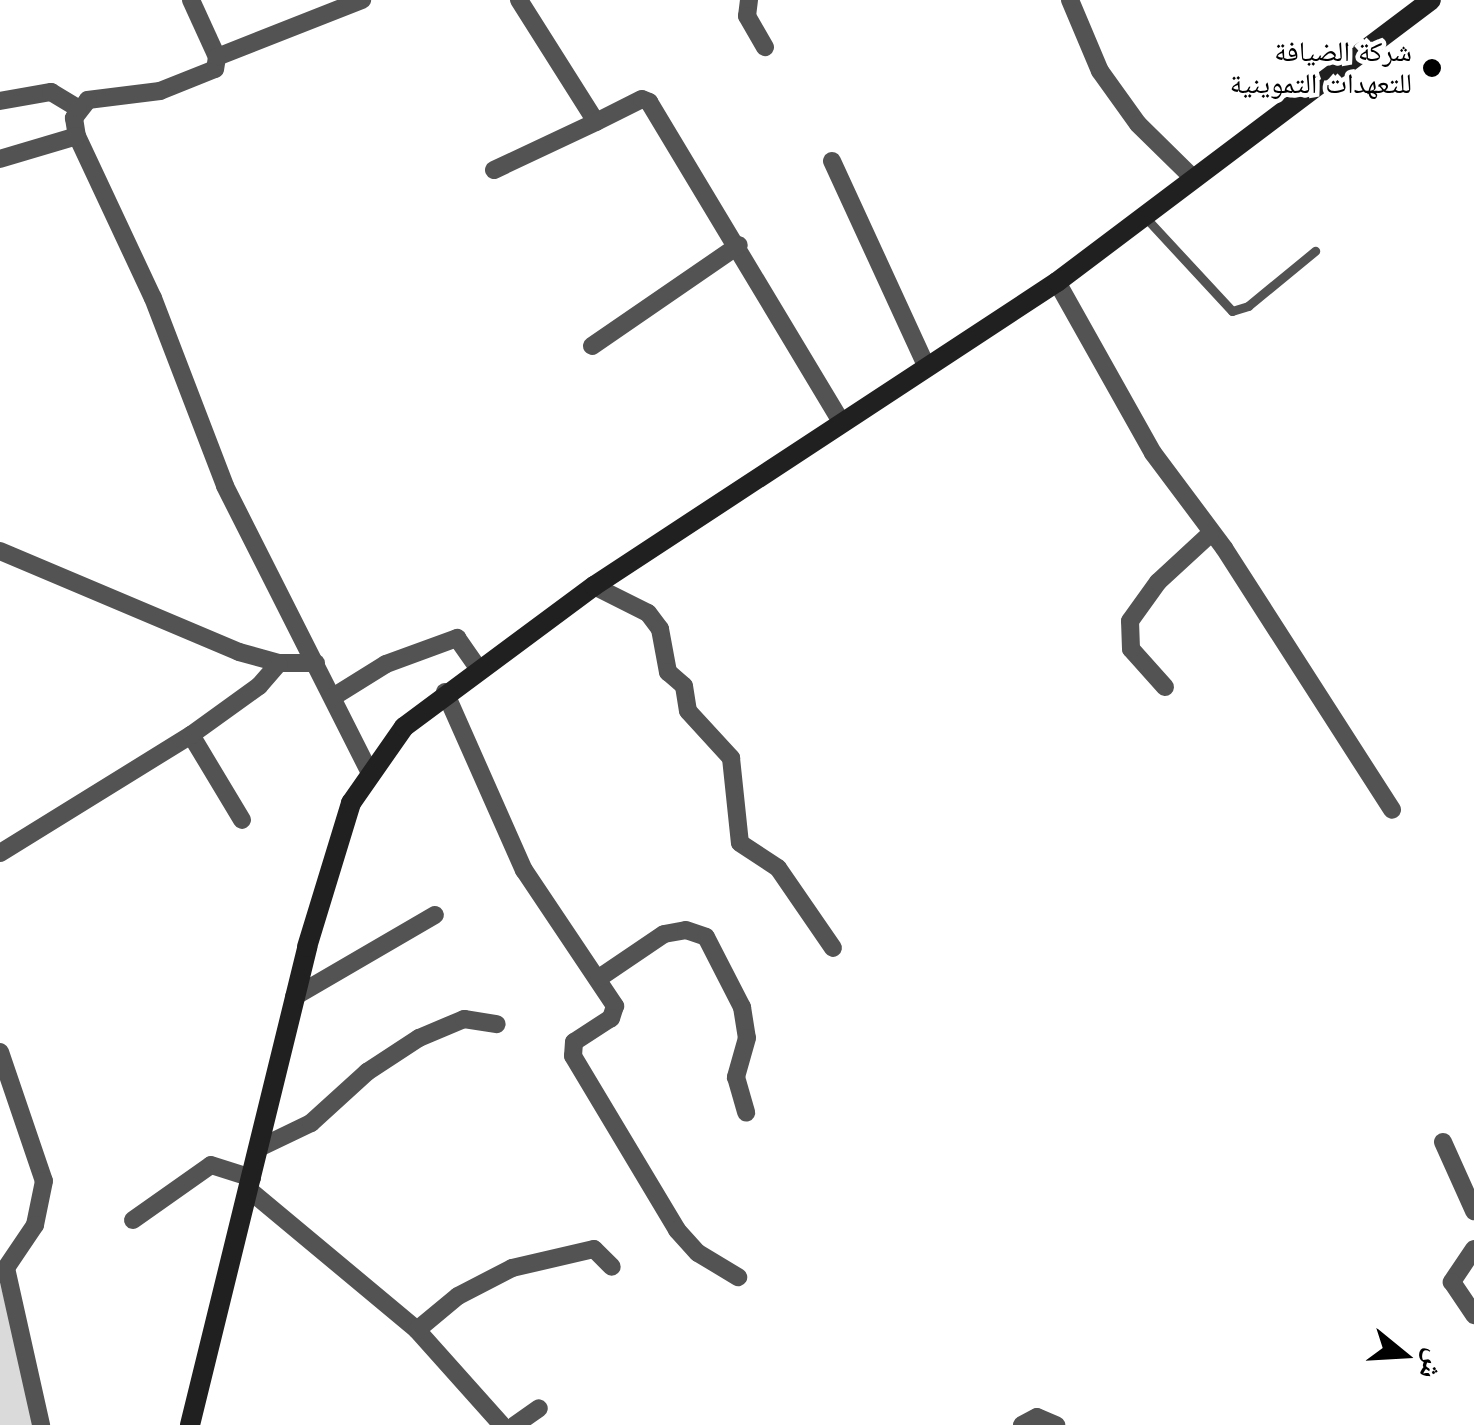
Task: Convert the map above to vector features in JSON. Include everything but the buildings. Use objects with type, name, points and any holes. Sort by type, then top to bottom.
[{"type":"street","points":[[191,0],[217,57]]},
{"type":"street","points":[[362,0],[217,57],[203,79],[88,100],[78,108],[77,136],[152,298],[225,486],[371,775]]},
{"type":"street","points":[[519,0],[596,122]]},
{"type":"street","points":[[750,0],[748,16],[765,46]]},
{"type":"street","points":[[190,1425],[294,998],[352,804],[404,728],[445,692],[594,586],[840,420],[1057,282],[1431,0]]},
{"type":"street","points":[[1074,1],[1110,84],[1138,124],[1194,179]]},
{"type":"street","points":[[0,101],[51,92],[78,108]]},
{"type":"street","points":[[494,170],[642,98],[649,102],[739,245],[840,420]]},
{"type":"street","points":[[0,159],[77,136]]},
{"type":"street","points":[[832,161],[926,366]]},
{"type":"street","points":[[592,346],[739,245]]},
{"type":"street","points":[[1057,282],[1116,394],[1392,810]]},
{"type":"street","points":[[1165,686],[1132,649],[1130,621],[1158,582],[1210,534]]},
{"type":"street","points":[[0,551],[220,645],[279,663],[316,663]]},
{"type":"street","points":[[594,586],[648,614],[660,628],[668,672],[684,686],[688,711],[731,758],[740,843],[778,868],[832,948]]},
{"type":"street","points":[[333,696],[386,664],[456,638],[478,668]]},
{"type":"street","points":[[0,853],[192,735],[259,686],[279,663]]},
{"type":"street","points":[[445,692],[524,870],[599,978],[616,1014],[574,1042],[573,1056],[677,1230],[698,1254],[738,1277]]},
{"type":"street","points":[[192,735],[242,820]]},
{"type":"street","points":[[294,998],[436,915]]},
{"type":"street","points":[[599,978],[664,934],[686,930],[706,937],[742,1007],[746,1038],[736,1077],[746,1112]]},
{"type":"street","points":[[259,1148],[311,1123],[367,1072],[419,1038],[464,1019],[497,1024]]},
{"type":"street","points":[[0,1052],[44,1181],[35,1225],[6,1268],[40,1425]]},
{"type":"street","points":[[1442,1142],[1474,1211]]},
{"type":"street","points":[[133,1220],[194,1171],[211,1165],[250,1184],[417,1330],[502,1425]]},
{"type":"street","points":[[417,1330],[458,1296],[512,1268],[594,1249],[612,1267]]},
{"type":"street","points":[[1474,1249],[1452,1282],[1474,1315]]},
{"type":"street","points":[[515,1425],[540,1408]]},
{"type":"street","points":[[1022,1425],[1037,1417],[1056,1425]]},
{"type":"lane","points":[[1145,217],[1232,310],[1248,306],[1314,251]]},
{"type":"shaded area","points":[[0,1283],[36,1425],[0,1425]]},
{"type":"place","name":"شركة الضيافة للتعهدات التموينية","points":[[1432,68]]}]
